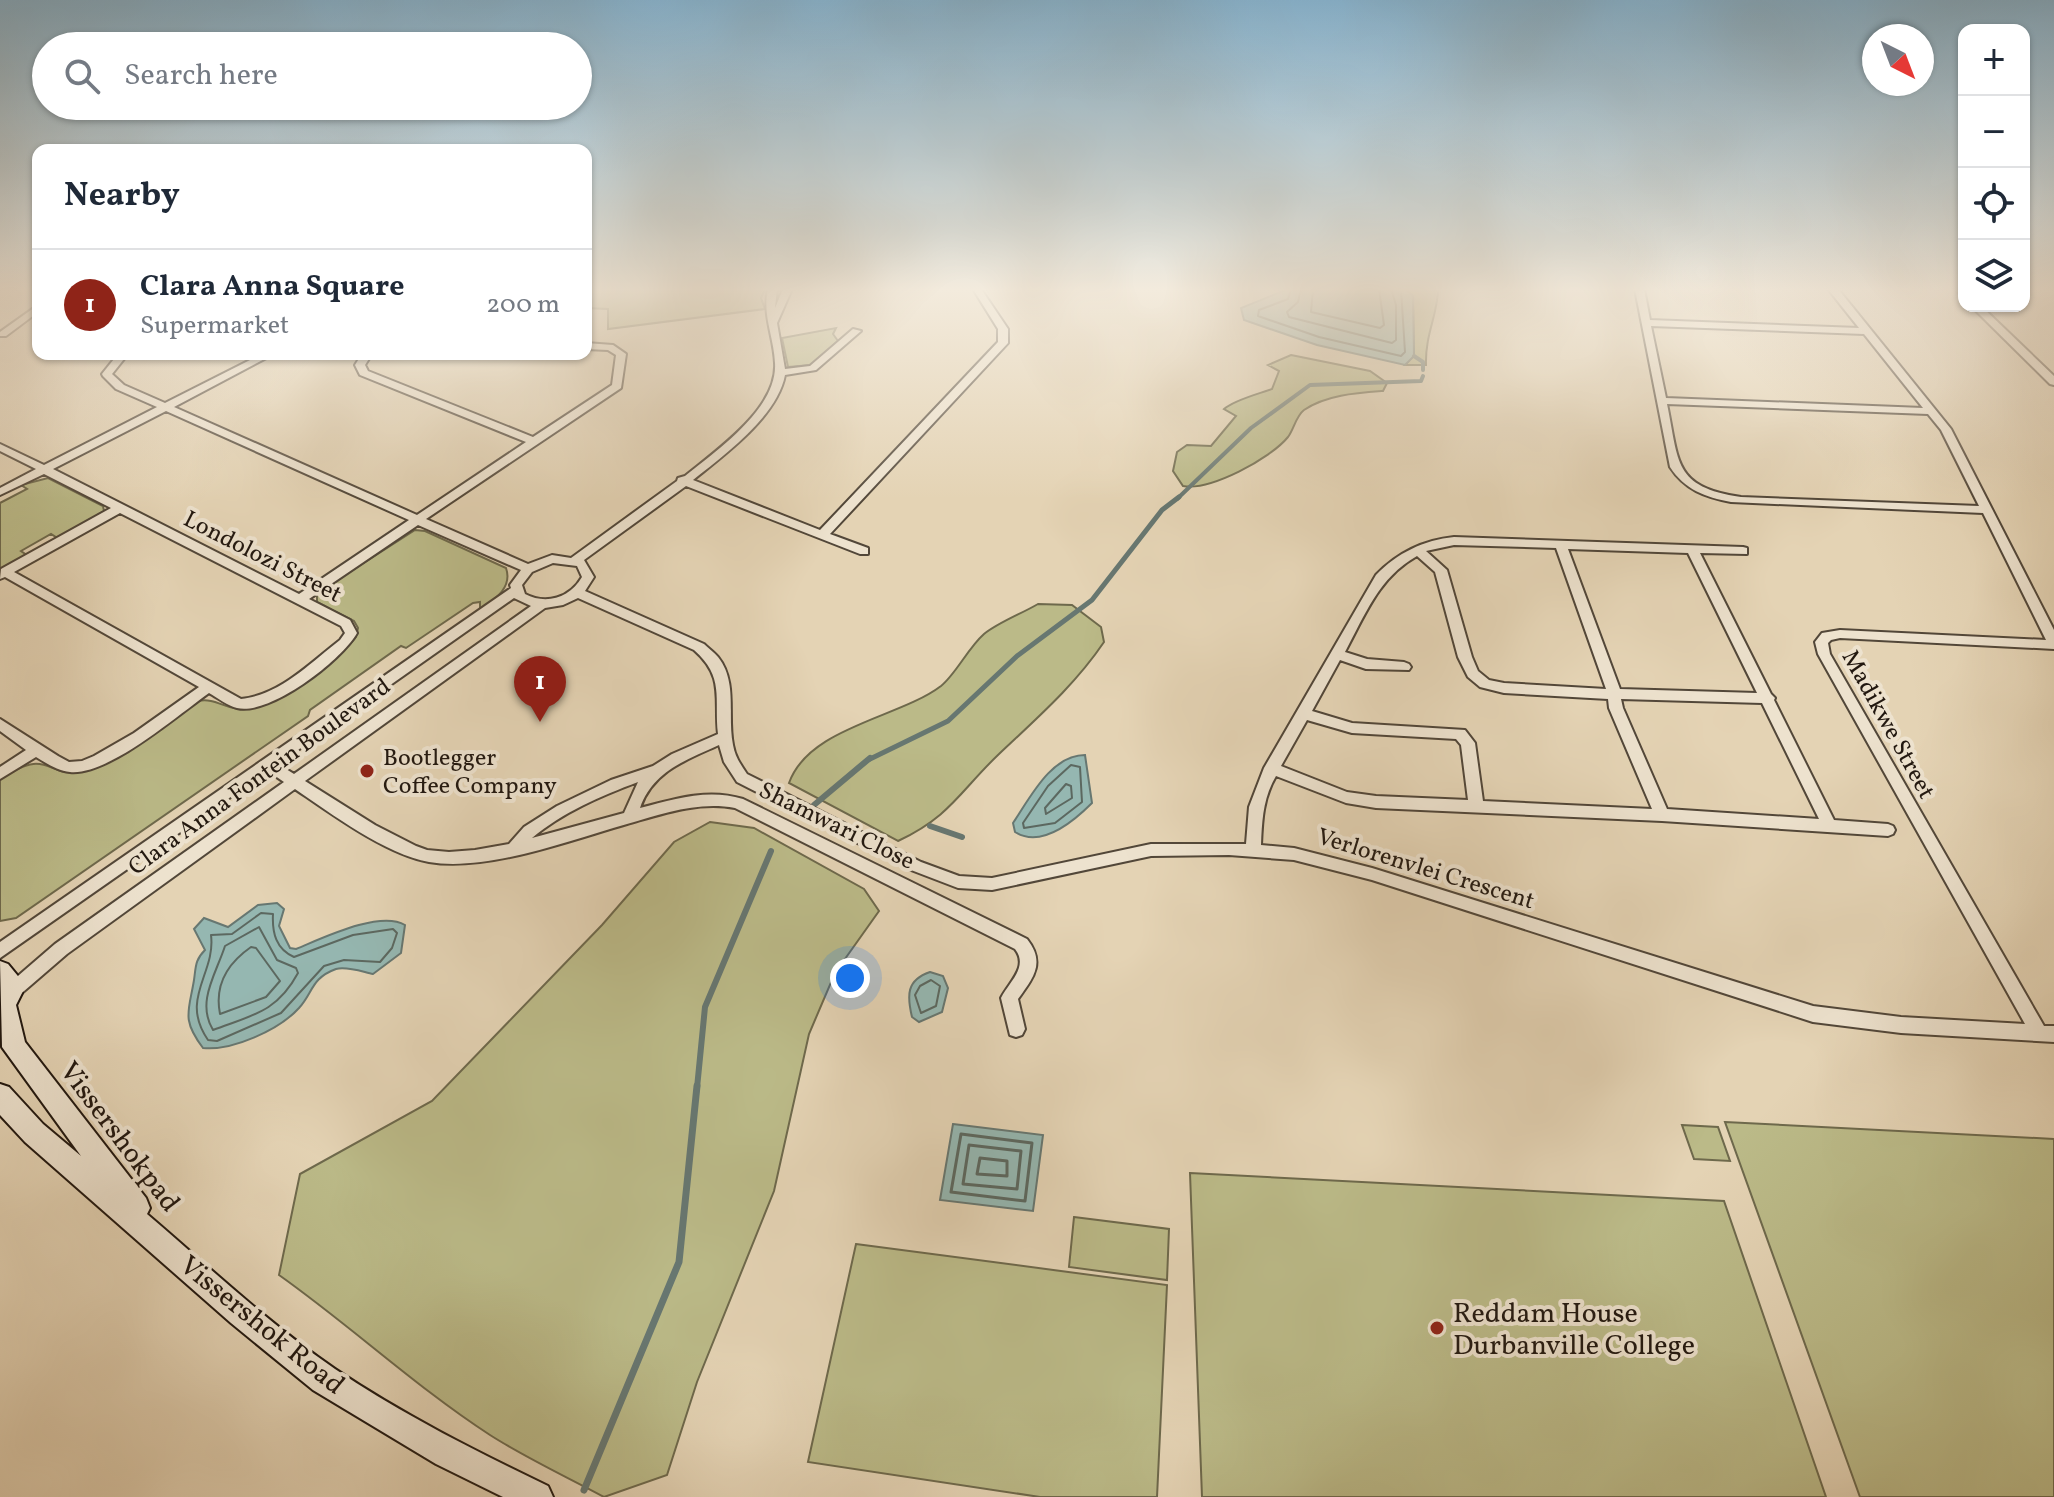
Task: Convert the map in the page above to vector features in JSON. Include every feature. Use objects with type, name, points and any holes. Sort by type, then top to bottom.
[{"type":"main road","name":"Vissershokpad","points":[[4,996],[14,1047],[160,1239]]},
{"type":"main road","name":"Vissershokpad","points":[[0,1096],[34,1133],[160,1239]]},
{"type":"main road","name":"Vissershok Road","points":[[160,1239],[241,1313],[324,1379],[447,1453],[537,1497]]},
{"type":"street","points":[[298,600],[535,442],[619,382],[622,359]]},
{"type":"street","points":[[576,560],[682,480],[764,412],[781,373],[779,359]]},
{"type":"street","points":[[781,373],[816,367],[825,359]]},
{"type":"street","points":[[822,535],[988,359]]},
{"type":"street","points":[[1652,359],[1678,472],[1690,484],[1718,496],[1741,500],[1987,510]]},
{"type":"street","points":[[1890,359],[1933,411],[1958,450],[2054,644]]},
{"type":"street","points":[[2030,359],[2054,382]]},
{"type":"street","points":[[118,360],[107,374],[111,380],[165,408],[528,569]]},
{"type":"street","points":[[0,492],[257,360]]},
{"type":"street","points":[[363,360],[360,365],[364,373],[535,442]]},
{"type":"street","points":[[1661,401],[1933,411]]},
{"type":"street","name":"Londolozi Street","points":[[0,447],[350,626],[348,640],[261,701],[233,703],[2,573]]},
{"type":"street","points":[[682,480],[864,551]]},
{"type":"street","points":[[2,573],[120,508]]},
{"type":"street","points":[[1253,850],[1256,807],[1271,768],[1380,578],[1419,551],[1439,542],[1454,541],[1743,551]]},
{"type":"street","points":[[1561,545],[1612,683],[1612,694],[1662,815]]},
{"type":"street","points":[[1692,549],[1830,827]]},
{"type":"street","points":[[1419,551],[1441,570],[1465,657],[1477,679],[1504,688],[1768,698]]},
{"type":"street","points":[[552,559],[576,560],[586,567],[588,577],[578,593],[561,601],[542,604],[525,600],[516,590],[518,579],[528,569],[552,559]]},
{"type":"street","name":"Clara Anna Fontein Boulevard","points":[[0,951],[516,590]]},
{"type":"street","name":"Verlorenvlei Crescent","points":[[578,593],[699,647],[713,657],[722,675],[723,737],[730,764],[750,784],[916,866],[958,882],[992,884],[1151,850],[1253,850],[1333,862],[1813,1014],[1901,1025],[2046,1033]]},
{"type":"street","name":"Clara Anna Fontein Boulevard","points":[[4,996],[61,949],[542,604]]},
{"type":"street","name":"Madikwe Street","points":[[2046,1033],[1824,654],[1821,642],[1827,636],[1840,634],[2054,644]]},
{"type":"street","points":[[1336,654],[1366,664],[1404,667]]},
{"type":"street","points":[[0,724],[64,766],[89,765],[207,688]]},
{"type":"street","points":[[1302,713],[1352,728],[1460,734],[1468,743],[1476,805]]},
{"type":"street","points":[[513,847],[547,820],[585,800],[723,737]]},
{"type":"street","points":[[0,774],[38,749]]},
{"type":"street","name":"Shamwari Close","points":[[269,765],[418,853],[457,858],[704,800],[738,803],[1021,944],[1028,953],[1030,965],[1009,998],[1016,1029]]},
{"type":"street","points":[[1271,768],[1346,797],[1376,802],[1662,815],[1888,830]]},
{"type":"street","points":[[630,816],[640,785],[652,771]]},
{"type":"shaded area","points":[[786,359],[818,359],[811,365],[788,367]]},
{"type":"shaded area","points":[[1282,359],[1310,359],[1370,371],[1387,383],[1383,391],[1342,396],[1313,405],[1301,413],[1288,437],[1268,455],[1239,472],[1208,484],[1183,486],[1173,471],[1177,452],[1187,445],[1211,446],[1236,416],[1224,409],[1272,389],[1279,371],[1268,365]]},
{"type":"shaded area","points":[[1411,359],[1426,359],[1426,365],[1405,365]]},
{"type":"shaded area","points":[[48,478],[103,506],[104,511],[59,539],[51,534],[21,551],[28,556],[0,571],[0,503],[27,489],[21,485]]},
{"type":"shaded area","points":[[415,530],[425,531],[506,568],[505,587],[480,610],[480,602],[473,603],[406,648],[401,646],[310,710],[308,716],[16,918],[0,921],[0,779],[30,765],[40,764],[63,772],[87,770],[128,750],[198,701],[246,709],[288,691],[336,656],[356,637],[358,628],[354,621],[317,602],[317,593]]},
{"type":"shaded area","points":[[1038,604],[1072,605],[1101,627],[1104,642],[1055,701],[931,822],[898,841],[789,783],[800,764],[815,749],[835,736],[941,686],[984,634]]},
{"type":"shaded area","points":[[710,822],[754,828],[864,889],[879,911],[835,973],[809,1034],[774,1191],[697,1382],[667,1475],[604,1497],[490,1435],[279,1275],[300,1174],[432,1101],[602,925],[674,842]]},
{"type":"shaded area","points":[[1725,1122],[2054,1139],[2054,1497],[1860,1497]]},
{"type":"shaded area","points":[[1682,1125],[1718,1127],[1730,1161],[1694,1159]]},
{"type":"shaded area","points":[[1190,1173],[1724,1201],[1826,1497],[1202,1497]]},
{"type":"shaded area","points":[[1074,1217],[1169,1229],[1167,1280],[1069,1267]]},
{"type":"shaded area","points":[[856,1244],[1167,1285],[1157,1497],[1040,1497],[808,1462]]},
{"type":"water","points":[[1378,359],[1411,359],[1405,365]]},
{"type":"water","points":[[1085,755],[1092,803],[1057,831],[1036,837],[1015,832],[1013,823],[1034,790],[1052,770],[1073,757]]},
{"type":"water","points":[[277,903],[284,909],[279,926],[290,948],[296,949],[366,923],[394,921],[405,925],[401,953],[373,974],[336,969],[317,981],[299,1008],[280,1024],[241,1042],[203,1048],[192,1030],[188,1015],[196,964],[205,950],[194,929],[204,918],[228,927],[258,905]]},
{"type":"water","points":[[930,972],[943,976],[948,988],[942,1012],[919,1022],[912,1017],[910,990],[916,979]]},
{"type":"water","points":[[953,1124],[1043,1135],[1033,1211],[940,1200]]},
{"type":"waterway","points":[[1418,359],[1423,362],[1423,370]]},
{"type":"waterway","points":[[1177,499],[1251,428],[1310,385],[1421,381],[1423,376]]},
{"type":"waterway","points":[[868,760],[948,721],[1017,656],[1092,600],[1162,510],[1179,497]]},
{"type":"waterway","points":[[814,805],[870,758]]},
{"type":"waterway","points":[[930,826],[962,837]]},
{"type":"waterway","points":[[697,1088],[705,1007],[771,851]]},
{"type":"waterway","points":[[584,1490],[679,1262],[697,1086]]},
{"type":"place","name":"Clara Anna Square","points":[[540,722]]},
{"type":"place","name":"Bootlegger Coffee Company","points":[[367,771]]},
{"type":"place","name":"Reddam House Durbanville College","points":[[1437,1328]]}]
